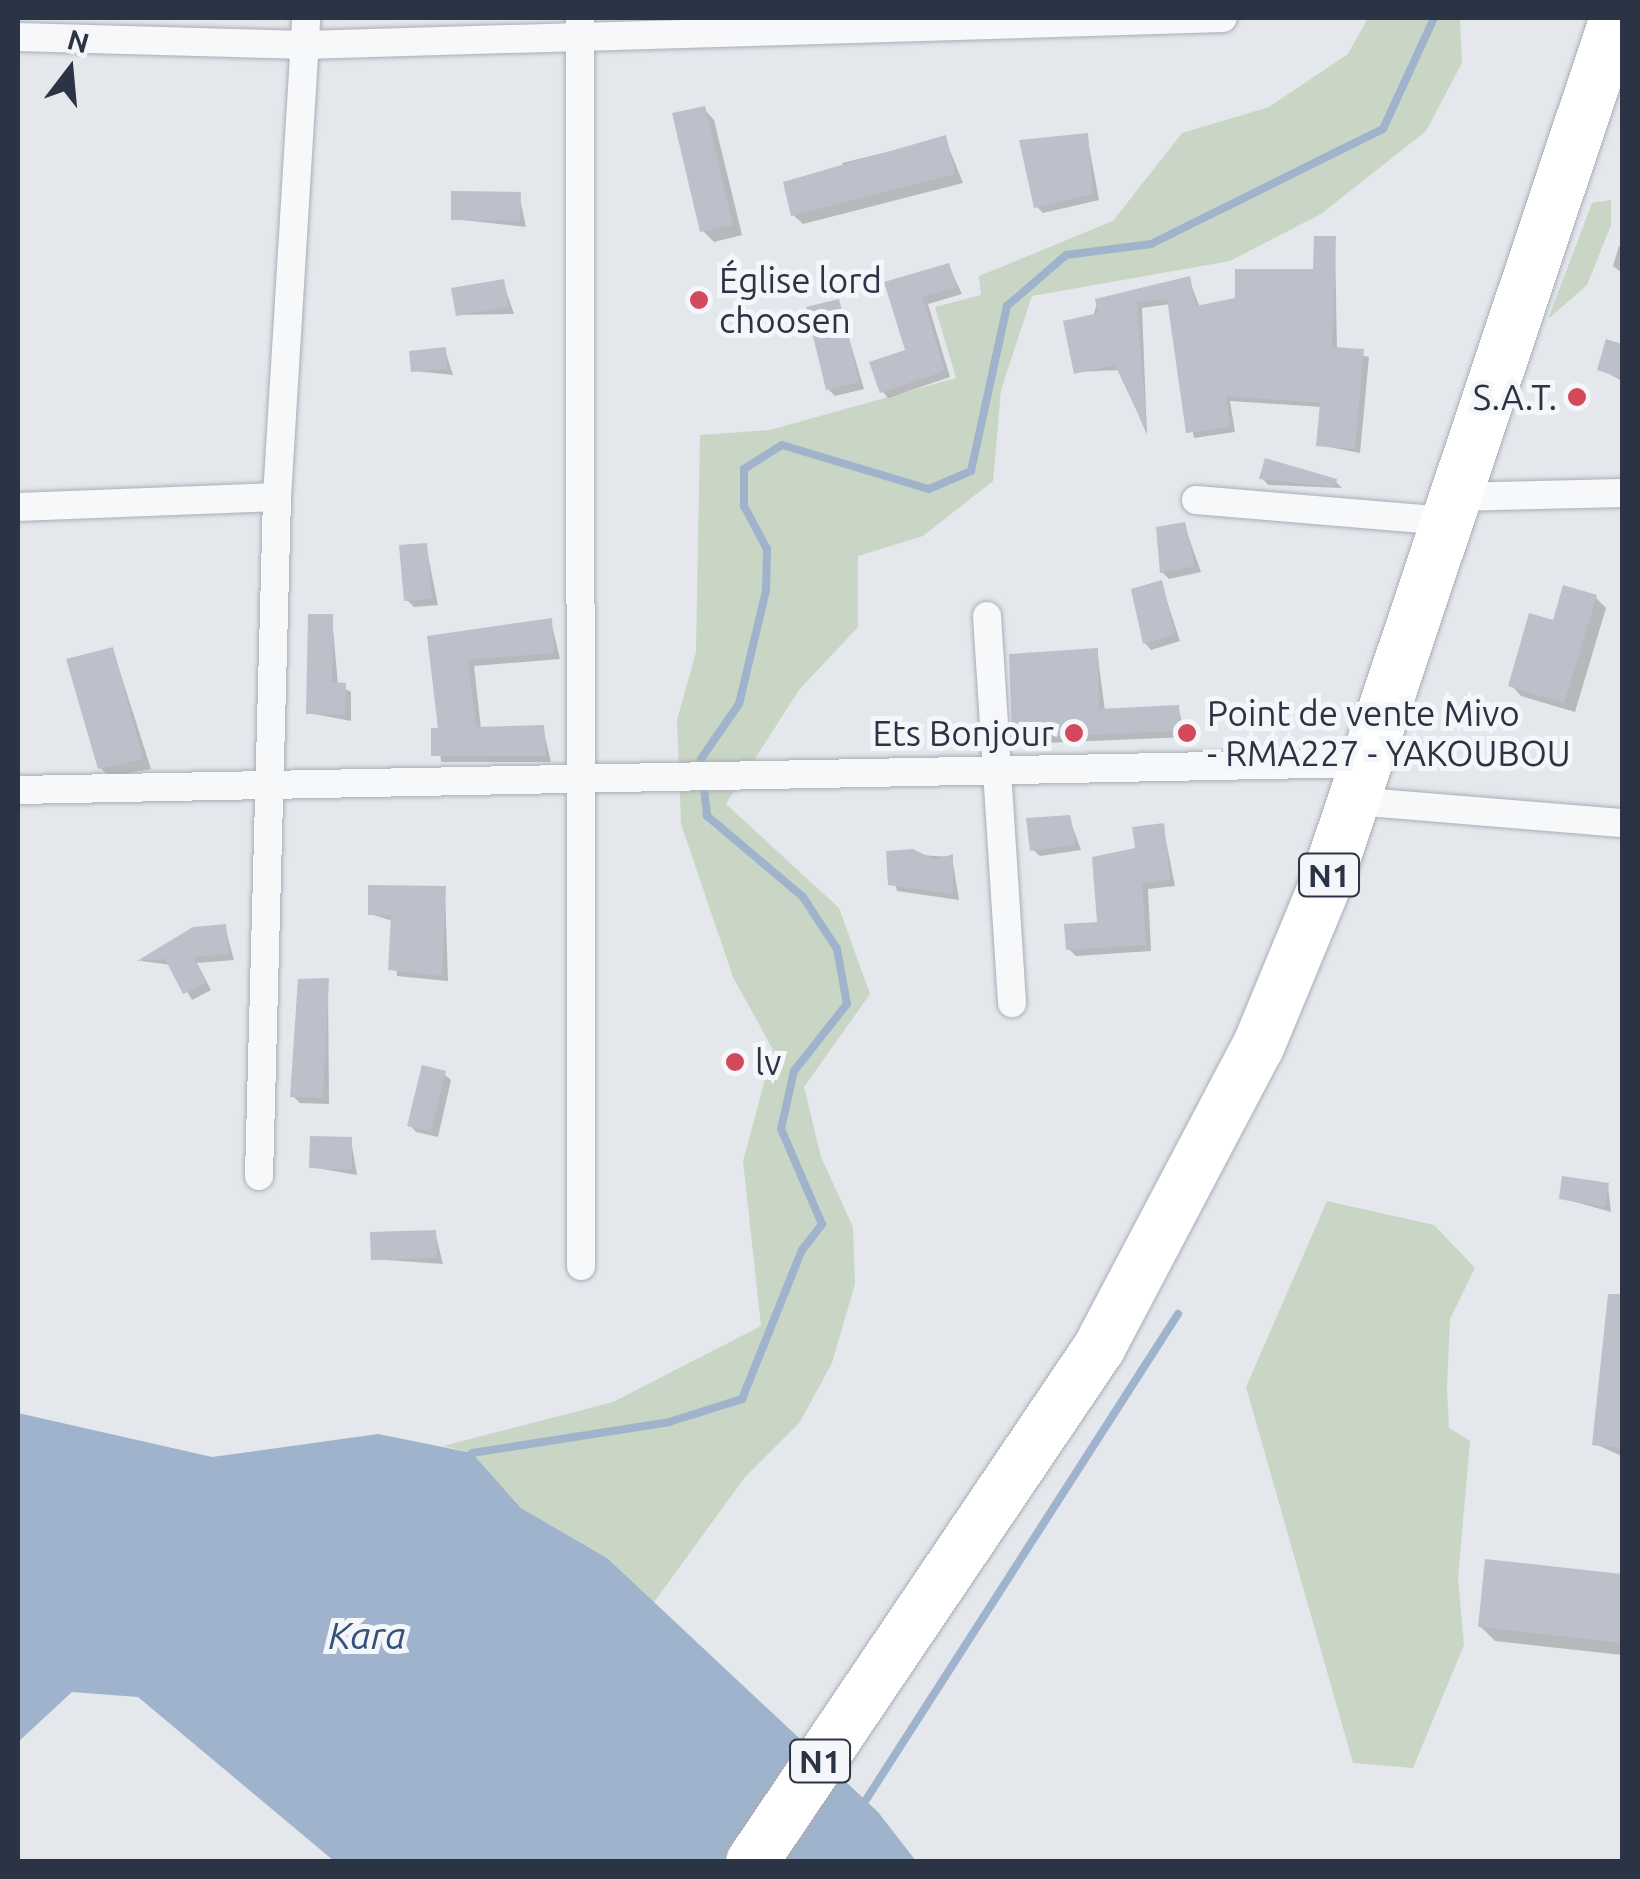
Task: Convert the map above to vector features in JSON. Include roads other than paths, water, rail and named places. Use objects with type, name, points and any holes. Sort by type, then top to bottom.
[{"type":"highway","name":"N1","points":[[752,1862],[1140,1279],[1278,1004],[1361,782],[1616,18]]},
{"type":"street","points":[[18,37],[1222,18]]},
{"type":"street","points":[[580,26],[580,780],[588,1032],[580,1266]]},
{"type":"street","points":[[259,1176],[277,497],[305,31]]},
{"type":"street","points":[[1196,500],[1450,509],[1622,494]]},
{"type":"street","points":[[18,507],[277,497]]},
{"type":"street","points":[[987,616],[990,768],[1012,1003]]},
{"type":"street","points":[[18,790],[271,778],[648,783],[990,768],[1361,782],[1622,824]]},
{"type":"water","name":"Kara","points":[[18,1413],[212,1457],[378,1434],[472,1453],[521,1508],[607,1558],[878,1812],[916,1861],[334,1861],[138,1697],[72,1692],[18,1742]]},
{"type":"waterway","points":[[472,1453],[669,1422],[742,1399],[802,1250],[822,1224],[781,1129],[794,1071],[847,1004],[837,949],[803,897],[707,816],[701,759],[739,704],[766,591],[767,549],[744,506],[744,469],[782,445],[929,489],[971,471],[1007,306],[1066,255],[1151,244],[1383,129],[1434,18]]},
{"type":"waterway","points":[[862,1806],[1178,1314]]},
{"type":"place","name":"Église lord choosen","points":[[699,300]]},
{"type":"place","name":"S.A.T.","points":[[1577,397]]},
{"type":"place","name":"Ets Bonjour","points":[[1074,733]]},
{"type":"place","name":"Point de vente Mivo - RMA227 - YAKOUBOU","points":[[1187,733]]},
{"type":"place","name":"lv","points":[[735,1062]]}]
